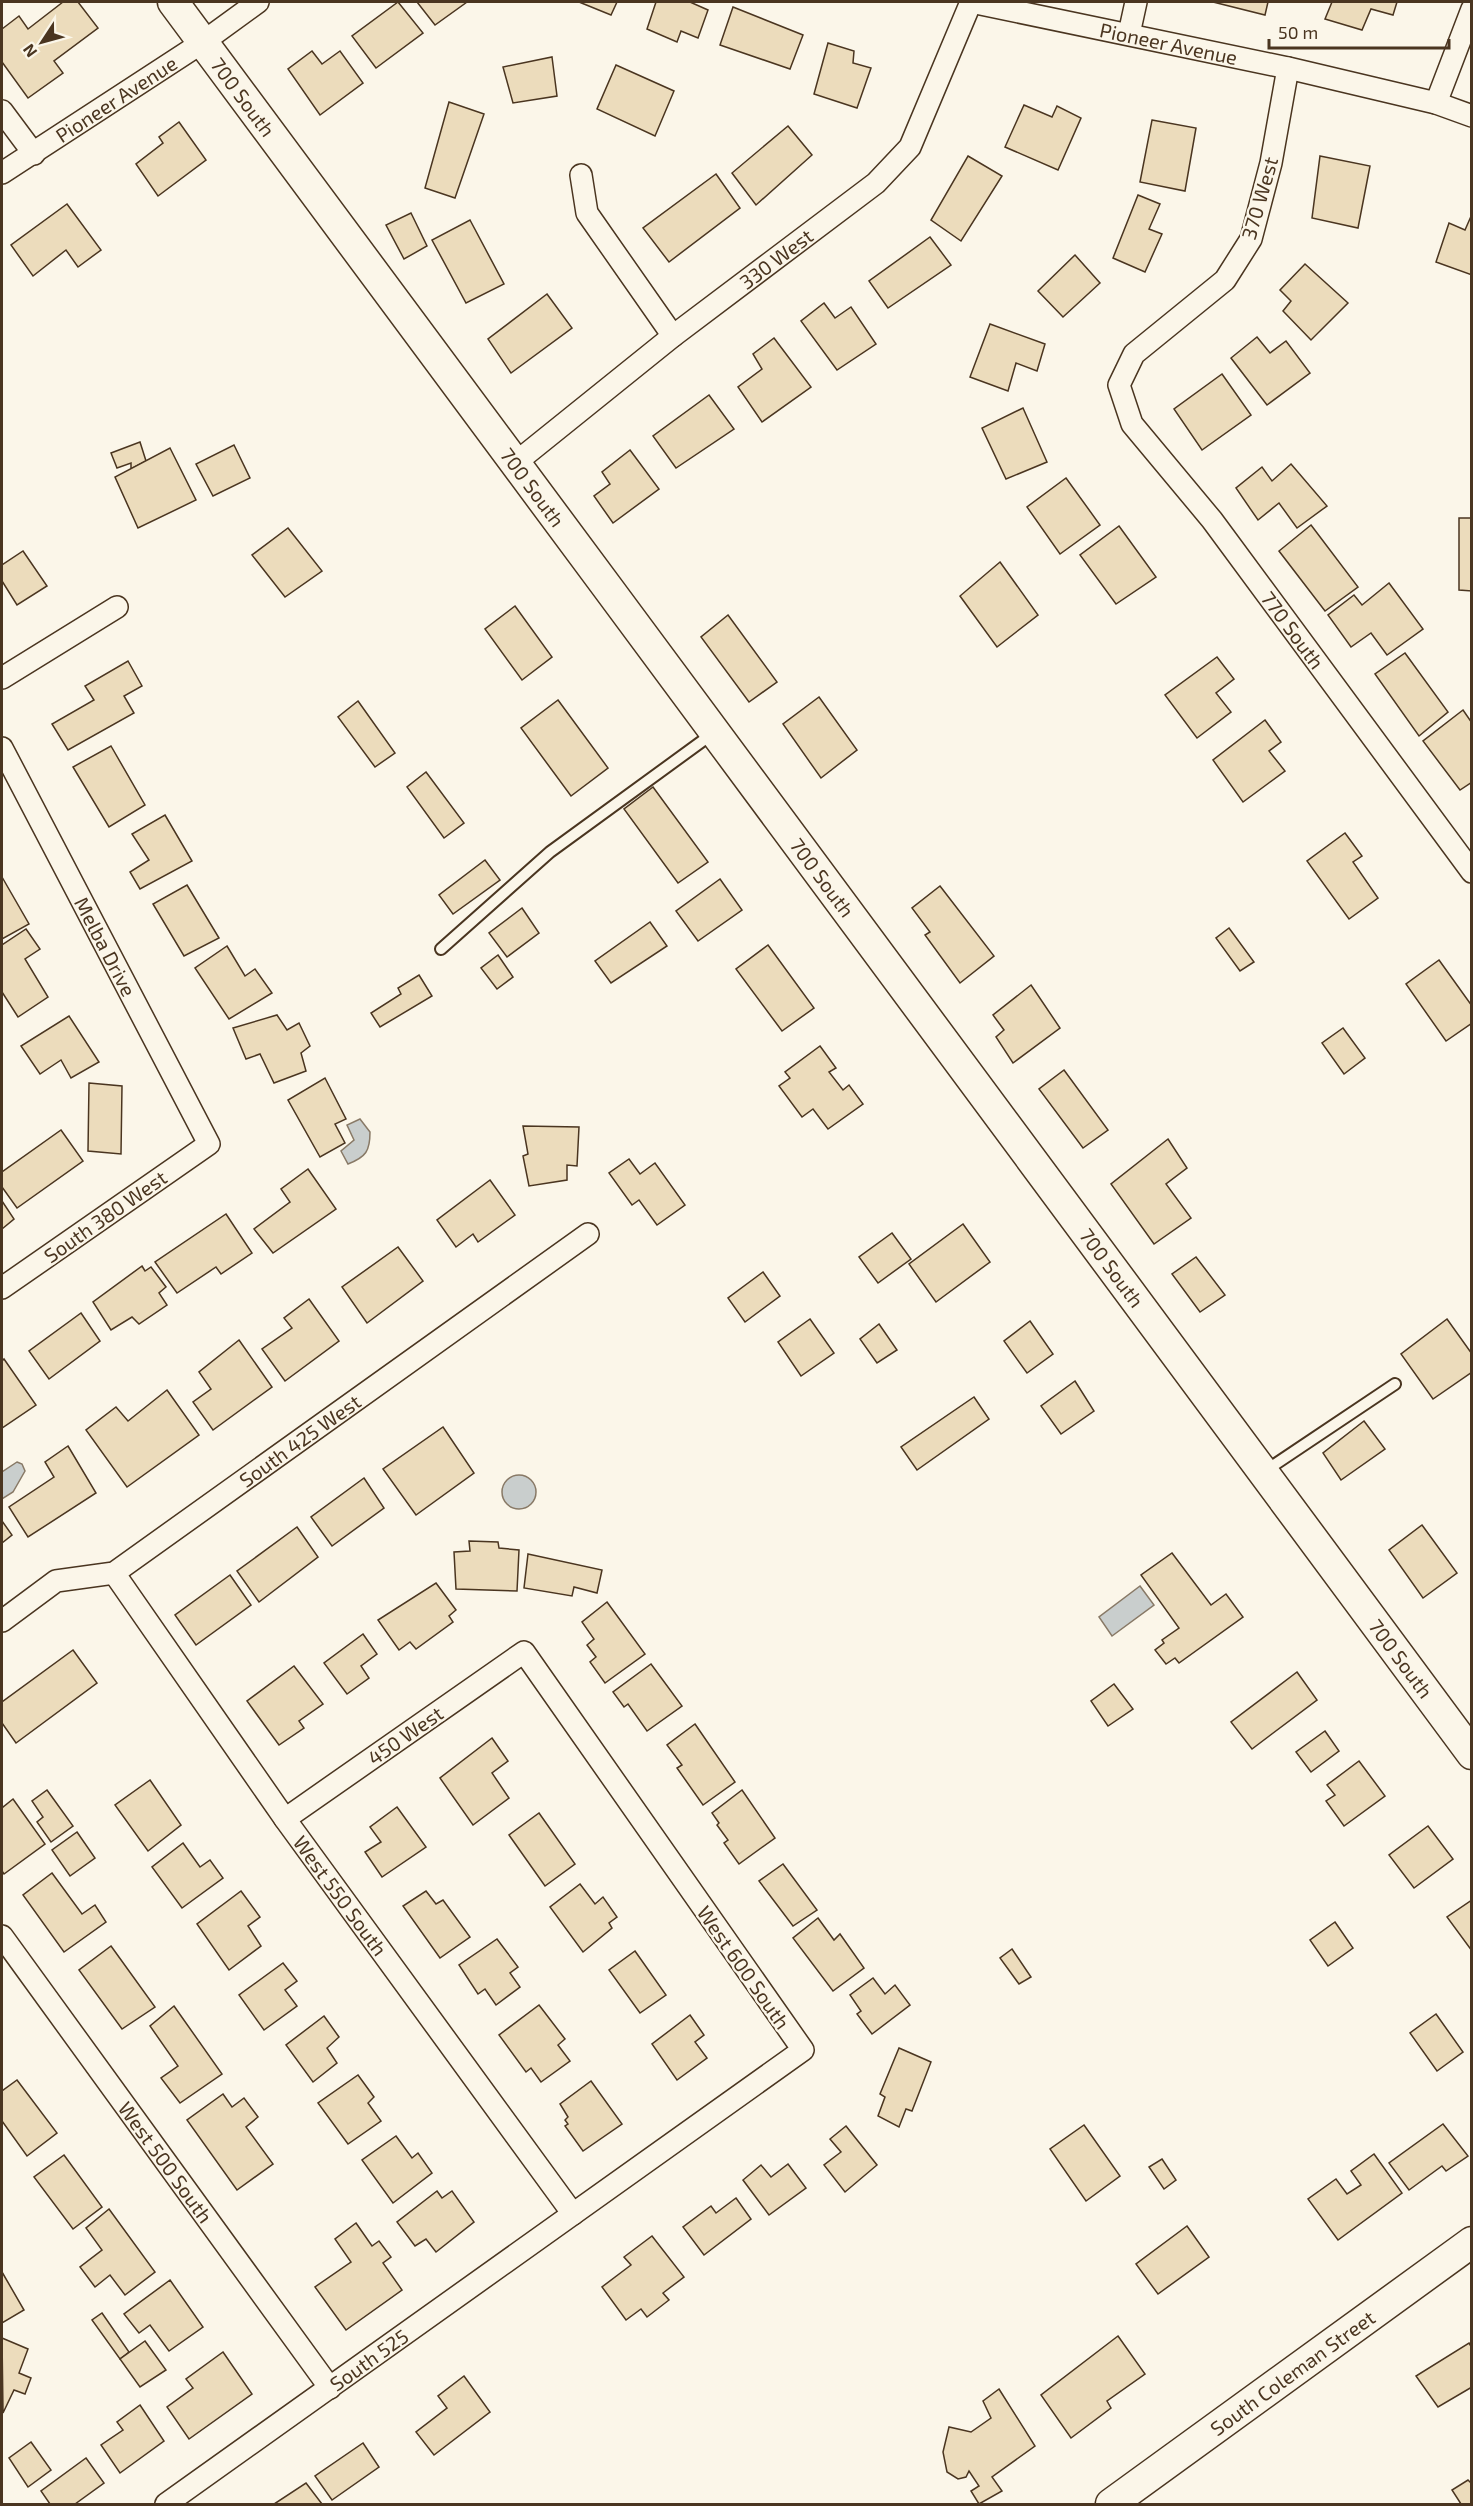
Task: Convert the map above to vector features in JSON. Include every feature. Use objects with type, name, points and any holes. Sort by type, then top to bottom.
[{"type":"street","name":"700 South","points":[[173,2],[1472,1754]]},
{"type":"street","name":"Pioneer Avenue","points":[[2,173],[203,42],[258,2]]},
{"type":"street","name":"Pioneer Avenue","points":[[971,2],[1288,68],[1436,103],[1472,116]]},
{"type":"street","name":"330 West","points":[[514,464],[674,336],[876,183],[910,147],[971,2]]},
{"type":"street","points":[[1129,34],[1136,2]]},
{"type":"street","points":[[1436,103],[1472,9]]},
{"type":"street","name":"370 West","points":[[1119,385],[1134,354],[1225,280],[1251,239],[1271,163],[1288,68]]},
{"type":"street","points":[[2,111],[34,154]]},
{"type":"street","points":[[581,176],[586,213],[674,336]]},
{"type":"street","name":"770 South","points":[[1119,385],[1132,424],[1212,520],[1472,872]]},
{"type":"street","points":[[2,678],[117,607]]},
{"type":"street","name":"Melba Drive","points":[[2,748],[209,1144]]},
{"type":"street","name":"South 380 West","points":[[2,1288],[209,1144]]},
{"type":"street","name":"South 425 West","points":[[2,1621],[56,1581],[114,1572],[588,1234]]},
{"type":"street","name":"West 550 South","points":[[114,1572],[285,1819],[573,2214]]},
{"type":"street","name":"450 West","points":[[285,1819],[524,1652]]},
{"type":"street","name":"West 600 South","points":[[524,1652],[803,2050],[573,2214]]},
{"type":"street","name":"West 500 South","points":[[2,1936],[330,2388]]},
{"type":"street","name":"South 525","points":[[166,2505],[573,2214]]},
{"type":"street","name":"South Coleman Street","points":[[1111,2505],[1472,2242]]},
{"type":"lane","points":[[441,949],[550,852],[715,732]]},
{"type":"lane","points":[[1264,1472],[1395,1384]]},
{"type":"shaded area","points":[[360,1119],[370,1132],[368,1149],[359,1159],[348,1164],[341,1151],[354,1140],[347,1125]]},
{"type":"shaded area","points":[[17,1462],[22,1464],[25,1471],[13,1492],[2,1499],[2,1472]]},
{"type":"shaded area","points":[[519,1475],[531,1480],[536,1492],[531,1504],[519,1509],[507,1504],[502,1492],[507,1480]]},
{"type":"shaded area","points":[[1140,1586],[1154,1605],[1112,1636],[1099,1617]]},
{"type":"building","points":[[63,2],[78,2],[98,28],[54,61],[63,73],[28,98],[2,62],[2,29],[19,16],[28,29]]},
{"type":"building","points":[[398,2],[423,33],[376,68],[352,36]]},
{"type":"building","points":[[417,2],[467,2],[435,25]]},
{"type":"building","points":[[579,2],[617,2],[611,15]]},
{"type":"building","points":[[656,2],[690,2],[708,10],[698,38],[681,31],[677,42],[647,29]]},
{"type":"building","points":[[1213,2],[1268,2],[1265,15]]},
{"type":"building","points":[[1332,2],[1397,2],[1393,15],[1371,9],[1362,30],[1325,19]]},
{"type":"building","points":[[733,7],[803,35],[790,69],[720,45]]},
{"type":"building","points":[[828,43],[854,51],[853,63],[871,68],[857,108],[814,94]]},
{"type":"building","points":[[312,51],[322,64],[340,51],[363,83],[320,115],[288,69]]},
{"type":"building","points":[[552,57],[557,96],[513,103],[503,67]]},
{"type":"building","points":[[616,65],[674,91],[655,136],[597,109]]},
{"type":"building","points":[[449,102],[484,114],[455,198],[425,188]]},
{"type":"building","points":[[1024,105],[1052,117],[1057,106],[1081,118],[1058,170],[1005,147]]},
{"type":"building","points":[[1152,120],[1196,128],[1185,191],[1140,182]]},
{"type":"building","points":[[179,122],[206,160],[158,196],[136,164],[163,143],[159,137]]},
{"type":"building","points":[[788,126],[812,155],[756,205],[732,173]]},
{"type":"building","points":[[968,156],[1002,176],[961,241],[931,220]]},
{"type":"building","points":[[1320,156],[1370,166],[1358,228],[1312,218]]},
{"type":"building","points":[[716,174],[740,208],[669,262],[643,228]]},
{"type":"building","points":[[1138,195],[1160,204],[1149,229],[1162,234],[1145,272],[1113,258]]},
{"type":"building","points":[[67,204],[101,250],[78,267],[66,250],[33,276],[11,245]]},
{"type":"building","points":[[411,213],[427,246],[404,259],[386,225]]},
{"type":"building","points":[[1472,214],[1472,275],[1436,262],[1449,223],[1465,230]]},
{"type":"building","points":[[470,220],[504,284],[466,303],[432,240]]},
{"type":"building","points":[[930,237],[951,265],[888,308],[869,281]]},
{"type":"building","points":[[1075,255],[1100,283],[1063,317],[1038,291]]},
{"type":"building","points":[[1305,264],[1348,303],[1311,340],[1283,311],[1291,301],[1280,290]]},
{"type":"building","points":[[547,294],[572,328],[511,373],[488,339]]},
{"type":"building","points":[[824,303],[835,318],[851,307],[876,344],[837,370],[801,321]]},
{"type":"building","points":[[990,324],[1045,344],[1037,371],[1016,363],[1008,391],[970,377]]},
{"type":"building","points":[[1257,337],[1270,353],[1286,341],[1310,373],[1267,405],[1231,358]]},
{"type":"building","points":[[774,338],[811,387],[762,422],[738,387],[762,369],[753,354]]},
{"type":"building","points":[[1222,374],[1251,415],[1202,450],[1174,409]]},
{"type":"building","points":[[709,395],[734,429],[676,468],[653,436]]},
{"type":"building","points":[[1023,408],[1047,462],[1006,479],[982,428]]},
{"type":"building","points":[[140,442],[146,461],[131,469],[131,463],[117,468],[111,453]]},
{"type":"building","points":[[234,445],[250,478],[213,496],[196,464]]},
{"type":"building","points":[[170,448],[196,500],[138,528],[115,477]]},
{"type":"building","points":[[630,450],[659,489],[613,523],[594,496],[610,484],[602,472]]},
{"type":"building","points":[[1291,464],[1327,506],[1297,528],[1279,503],[1258,520],[1236,488],[1262,467],[1272,481]]},
{"type":"building","points":[[1066,478],[1100,525],[1060,554],[1027,507]]},
{"type":"building","points":[[1459,518],[1472,518],[1472,591],[1459,590]]},
{"type":"building","points":[[1311,525],[1358,587],[1325,611],[1279,551]]},
{"type":"building","points":[[1119,526],[1156,577],[1116,604],[1080,555]]},
{"type":"building","points":[[288,528],[322,571],[285,597],[252,555]]},
{"type":"building","points":[[23,551],[47,586],[17,605],[2,581],[2,565]]},
{"type":"building","points":[[1000,562],[1038,615],[997,647],[960,596]]},
{"type":"building","points":[[1389,583],[1423,629],[1387,655],[1371,633],[1351,647],[1328,615],[1354,595],[1362,605]]},
{"type":"building","points":[[515,606],[552,657],[522,680],[485,629]]},
{"type":"building","points":[[728,615],[777,682],[749,702],[701,637]]},
{"type":"building","points":[[1405,653],[1448,712],[1419,736],[1375,674]]},
{"type":"building","points":[[1217,657],[1234,679],[1216,693],[1231,712],[1197,738],[1165,695]]},
{"type":"building","points":[[128,661],[142,686],[124,696],[134,713],[68,750],[52,724],[94,700],[85,686]]},
{"type":"building","points":[[819,697],[857,750],[821,778],[783,724]]},
{"type":"building","points":[[558,700],[608,768],[571,796],[521,728]]},
{"type":"building","points":[[358,701],[395,753],[375,767],[338,717]]},
{"type":"building","points":[[1463,710],[1472,723],[1472,782],[1460,790],[1423,741]]},
{"type":"building","points":[[1265,720],[1281,742],[1269,751],[1285,771],[1243,802],[1213,760]]},
{"type":"building","points":[[111,746],[145,805],[109,827],[73,767]]},
{"type":"building","points":[[426,772],[464,823],[444,838],[407,787]]},
{"type":"building","points":[[653,787],[708,862],[678,883],[624,809]]},
{"type":"building","points":[[165,815],[192,861],[140,889],[130,872],[149,860],[132,834]]},
{"type":"building","points":[[1345,833],[1362,856],[1353,862],[1378,898],[1349,919],[1307,861]]},
{"type":"building","points":[[485,860],[500,880],[453,914],[439,895]]},
{"type":"building","points":[[2,877],[29,924],[2,939]]},
{"type":"building","points":[[720,879],[742,910],[698,941],[676,911]]},
{"type":"building","points":[[187,885],[219,938],[184,956],[153,904]]},
{"type":"building","points":[[940,886],[994,956],[960,983],[925,935],[930,932],[912,908]]},
{"type":"building","points":[[522,908],[539,933],[507,957],[489,933]]},
{"type":"building","points":[[650,922],[667,946],[611,983],[595,961]]},
{"type":"building","points":[[1229,928],[1254,962],[1240,971],[1216,938]]},
{"type":"building","points":[[26,929],[40,949],[25,959],[48,997],[18,1017],[2,992],[2,945]]},
{"type":"building","points":[[768,945],[814,1008],[782,1031],[736,969]]},
{"type":"building","points":[[227,946],[245,976],[255,969],[272,993],[229,1019],[195,968]]},
{"type":"building","points":[[498,955],[513,977],[497,989],[481,968]]},
{"type":"building","points":[[1439,960],[1472,1006],[1472,1023],[1446,1041],[1406,984]]},
{"type":"building","points":[[419,975],[432,996],[380,1027],[371,1013],[401,994],[398,988]]},
{"type":"building","points":[[1031,985],[1060,1028],[1013,1063],[996,1037],[1004,1030],[993,1015]]},
{"type":"building","points":[[277,1015],[287,1030],[299,1023],[310,1046],[301,1053],[306,1071],[274,1083],[260,1054],[246,1059],[233,1028]]},
{"type":"building","points":[[69,1016],[99,1062],[71,1078],[61,1060],[40,1074],[21,1046]]},
{"type":"building","points":[[1343,1028],[1365,1058],[1344,1074],[1322,1043]]},
{"type":"building","points":[[820,1046],[836,1068],[829,1072],[843,1090],[849,1085],[863,1104],[828,1129],[813,1109],[802,1117],[779,1086],[790,1078],[785,1072]]},
{"type":"building","points":[[1064,1070],[1108,1130],[1083,1148],[1039,1089]]},
{"type":"building","points":[[325,1078],[346,1119],[335,1124],[345,1143],[320,1157],[288,1100]]},
{"type":"building","points":[[89,1083],[122,1086],[121,1154],[88,1151]]},
{"type":"building","points":[[523,1126],[579,1127],[577,1166],[567,1165],[567,1180],[529,1186],[523,1156],[528,1154]]},
{"type":"building","points":[[61,1130],[83,1161],[17,1208],[2,1187],[2,1172]]},
{"type":"building","points":[[1168,1139],[1187,1168],[1166,1184],[1191,1218],[1154,1244],[1111,1184]]},
{"type":"building","points":[[629,1159],[640,1174],[655,1163],[685,1205],[657,1225],[639,1200],[632,1205],[609,1173]]},
{"type":"building","points":[[308,1169],[336,1209],[273,1253],[254,1229],[290,1202],[281,1189]]},
{"type":"building","points":[[490,1180],[515,1215],[478,1242],[473,1234],[456,1247],[437,1220]]},
{"type":"building","points":[[2,1201],[14,1219],[2,1229]]},
{"type":"building","points":[[226,1214],[252,1253],[221,1274],[216,1267],[177,1293],[155,1262]]},
{"type":"building","points":[[963,1224],[990,1262],[936,1302],[909,1264]]},
{"type":"building","points":[[892,1233],[911,1259],[878,1283],[859,1257]]},
{"type":"building","points":[[398,1247],[423,1281],[367,1323],[342,1287]]},
{"type":"building","points":[[1196,1257],[1225,1295],[1200,1312],[1172,1274]]},
{"type":"building","points":[[142,1266],[145,1271],[151,1267],[166,1287],[159,1293],[167,1305],[139,1324],[132,1317],[111,1330],[93,1302]]},
{"type":"building","points":[[763,1272],[780,1296],[745,1322],[728,1298]]},
{"type":"building","points":[[309,1299],[339,1341],[285,1381],[262,1349],[292,1328],[284,1318]]},
{"type":"building","points":[[81,1313],[100,1341],[49,1379],[29,1351]]},
{"type":"building","points":[[810,1319],[834,1353],[801,1376],[778,1342]]},
{"type":"building","points":[[1447,1319],[1472,1354],[1472,1372],[1433,1399],[1401,1354]]},
{"type":"building","points":[[1030,1321],[1053,1354],[1027,1373],[1004,1341]]},
{"type":"building","points":[[879,1324],[897,1350],[877,1363],[860,1339]]},
{"type":"building","points":[[239,1340],[272,1387],[213,1430],[193,1402],[211,1389],[199,1372]]},
{"type":"building","points":[[4,1359],[36,1405],[2,1428],[2,1361]]},
{"type":"building","points":[[1075,1381],[1094,1411],[1061,1434],[1041,1406]]},
{"type":"building","points":[[167,1390],[199,1435],[127,1487],[86,1430],[116,1407],[128,1421]]},
{"type":"building","points":[[974,1397],[989,1419],[917,1470],[901,1447]]},
{"type":"building","points":[[1364,1421],[1385,1449],[1341,1480],[1323,1453]]},
{"type":"building","points":[[443,1427],[474,1473],[416,1515],[383,1469]]},
{"type":"building","points":[[68,1446],[96,1493],[28,1537],[9,1507],[54,1477],[45,1462]]},
{"type":"building","points":[[364,1478],[384,1508],[332,1546],[311,1517]]},
{"type":"building","points":[[2,1521],[12,1535],[2,1543]]},
{"type":"building","points":[[1422,1525],[1457,1573],[1423,1598],[1389,1550]]},
{"type":"building","points":[[297,1527],[318,1557],[259,1602],[237,1571]]},
{"type":"building","points":[[469,1541],[498,1542],[499,1548],[519,1550],[517,1591],[456,1589],[454,1552],[470,1551]]},
{"type":"building","points":[[1172,1553],[1211,1605],[1226,1594],[1243,1617],[1179,1663],[1175,1658],[1166,1664],[1155,1650],[1164,1643],[1162,1640],[1179,1628],[1141,1575]]},
{"type":"building","points":[[528,1554],[602,1570],[597,1593],[574,1587],[572,1596],[524,1588]]},
{"type":"building","points":[[230,1575],[251,1605],[196,1645],[175,1615]]},
{"type":"building","points":[[436,1583],[456,1610],[449,1616],[453,1622],[416,1649],[410,1642],[399,1650],[378,1620]]},
{"type":"building","points":[[607,1602],[645,1654],[605,1683],[590,1662],[596,1657],[587,1645],[594,1639],[582,1622]]},
{"type":"building","points":[[363,1634],[377,1654],[361,1666],[369,1678],[347,1694],[324,1663]]},
{"type":"building","points":[[73,1650],[97,1683],[16,1743],[2,1723],[2,1702]]},
{"type":"building","points":[[651,1664],[682,1706],[647,1731],[628,1704],[624,1707],[613,1692]]},
{"type":"building","points":[[294,1666],[323,1704],[299,1721],[304,1728],[279,1745],[247,1701]]},
{"type":"building","points":[[1297,1672],[1317,1700],[1252,1749],[1231,1722]]},
{"type":"building","points":[[1114,1684],[1133,1709],[1108,1726],[1091,1701]]},
{"type":"building","points":[[695,1724],[735,1782],[703,1805],[677,1768],[682,1765],[667,1745]]},
{"type":"building","points":[[1325,1731],[1339,1751],[1311,1772],[1296,1752]]},
{"type":"building","points":[[492,1738],[508,1761],[492,1773],[509,1798],[473,1825],[440,1778]]},
{"type":"building","points":[[1359,1761],[1385,1796],[1344,1826],[1326,1801],[1335,1795],[1327,1785]]},
{"type":"building","points":[[150,1780],[181,1825],[148,1851],[115,1805]]},
{"type":"building","points":[[47,1790],[73,1826],[51,1842],[37,1822],[43,1817],[32,1801]]},
{"type":"building","points":[[742,1790],[775,1838],[739,1864],[724,1843],[728,1840],[717,1825],[719,1823],[712,1813]]},
{"type":"building","points":[[13,1799],[45,1844],[4,1874],[2,1871],[2,1805],[3,1807]]},
{"type":"building","points":[[397,1807],[426,1847],[382,1877],[365,1852],[381,1842],[370,1827]]},
{"type":"building","points":[[539,1813],[575,1864],[545,1886],[509,1835]]},
{"type":"building","points":[[1428,1826],[1453,1859],[1414,1888],[1389,1855]]},
{"type":"building","points":[[77,1832],[95,1858],[70,1876],[52,1850]]},
{"type":"building","points":[[183,1843],[200,1867],[210,1860],[223,1878],[182,1908],[152,1867]]},
{"type":"building","points":[[783,1864],[817,1910],[793,1926],[759,1881]]},
{"type":"building","points":[[52,1873],[82,1914],[95,1905],[106,1922],[64,1952],[23,1895]]},
{"type":"building","points":[[580,1884],[595,1904],[603,1897],[617,1917],[609,1923],[612,1928],[583,1952],[550,1907]]},
{"type":"building","points":[[241,1891],[260,1917],[248,1926],[261,1946],[229,1970],[197,1924]]},
{"type":"building","points":[[426,1891],[436,1904],[443,1900],[470,1937],[440,1958],[403,1906]]},
{"type":"building","points":[[1472,1900],[1472,1951],[1447,1917]]},
{"type":"building","points":[[818,1918],[834,1940],[840,1934],[864,1968],[833,1991],[793,1938]]},
{"type":"building","points":[[1335,1922],[1353,1948],[1328,1966],[1310,1940]]},
{"type":"building","points":[[497,1939],[518,1967],[510,1973],[520,1987],[496,2005],[485,1989],[478,1994],[459,1965]]},
{"type":"building","points":[[111,1946],[155,2007],[122,2029],[79,1970]]},
{"type":"building","points":[[1012,1949],[1031,1977],[1019,1984],[1000,1958]]},
{"type":"building","points":[[635,1951],[666,1995],[640,2013],[609,1970]]},
{"type":"building","points":[[283,1963],[297,1981],[285,1990],[297,2006],[264,2030],[239,1995]]},
{"type":"building","points":[[873,1978],[885,1994],[895,1985],[910,2005],[872,2034],[857,2014],[861,2011],[850,1995]]},
{"type":"building","points":[[539,2005],[565,2039],[558,2045],[570,2061],[541,2082],[531,2068],[526,2072],[499,2035]]},
{"type":"building","points":[[174,2006],[222,2074],[180,2103],[161,2078],[178,2066],[150,2026]]},
{"type":"building","points":[[1436,2014],[1463,2052],[1437,2071],[1410,2033]]},
{"type":"building","points":[[690,2015],[704,2035],[695,2042],[707,2058],[677,2080],[652,2044]]},
{"type":"building","points":[[324,2016],[339,2037],[327,2048],[337,2063],[313,2082],[286,2045]]},
{"type":"building","points":[[899,2048],[931,2062],[912,2111],[906,2109],[899,2127],[878,2116],[885,2097],[880,2094]]},
{"type":"building","points":[[358,2075],[374,2097],[368,2103],[381,2121],[348,2144],[318,2103]]},
{"type":"building","points":[[17,2080],[57,2133],[27,2156],[2,2121],[2,2091]]},
{"type":"building","points":[[591,2081],[622,2124],[583,2151],[565,2126],[568,2124],[565,2120],[568,2117],[560,2104]]},
{"type":"building","points":[[223,2094],[232,2107],[244,2098],[258,2117],[246,2127],[273,2164],[237,2190],[187,2120]]},
{"type":"building","points":[[1443,2124],[1468,2156],[1446,2171],[1442,2166],[1409,2190],[1389,2163]]},
{"type":"building","points":[[1084,2125],[1120,2176],[1086,2201],[1050,2149]]},
{"type":"building","points":[[846,2126],[877,2165],[845,2192],[824,2165],[841,2152],[830,2139]]},
{"type":"building","points":[[396,2136],[412,2158],[418,2153],[432,2173],[393,2203],[362,2160]]},
{"type":"building","points":[[1374,2154],[1402,2193],[1338,2240],[1308,2199],[1336,2179],[1347,2194],[1361,2185],[1351,2171]]},
{"type":"building","points":[[64,2155],[102,2207],[73,2229],[34,2177]]},
{"type":"building","points":[[1162,2159],[1176,2180],[1164,2189],[1149,2167]]},
{"type":"building","points":[[788,2164],[806,2188],[769,2215],[743,2180],[761,2165],[771,2177]]},
{"type":"building","points":[[437,2191],[442,2198],[452,2191],[474,2222],[436,2252],[426,2239],[415,2246],[397,2222]]},
{"type":"building","points":[[736,2198],[751,2219],[704,2255],[683,2227],[711,2206],[716,2213]]},
{"type":"building","points":[[109,2209],[155,2272],[125,2295],[110,2275],[95,2287],[80,2267],[102,2250],[86,2228]]},
{"type":"building","points":[[356,2223],[372,2246],[379,2241],[391,2257],[383,2263],[402,2290],[346,2330],[315,2287],[351,2262],[335,2239]]},
{"type":"building","points":[[1187,2226],[1209,2257],[1158,2294],[1136,2264]]},
{"type":"building","points":[[652,2236],[684,2277],[663,2293],[669,2300],[647,2317],[641,2309],[626,2320],[602,2287],[631,2265],[624,2257]]},
{"type":"building","points":[[2,2272],[24,2310],[2,2323]]},
{"type":"building","points":[[170,2280],[203,2327],[169,2351],[150,2325],[139,2333],[124,2314]]},
{"type":"building","points":[[102,2313],[129,2352],[120,2359],[92,2320]]},
{"type":"building","points":[[1118,2336],[1145,2374],[1107,2401],[1111,2408],[1071,2438],[1041,2395]]},
{"type":"building","points":[[2,2338],[28,2349],[19,2373],[31,2378],[25,2394],[14,2390],[3,2413]]},
{"type":"building","points":[[145,2341],[166,2370],[140,2387],[120,2359]]},
{"type":"building","points":[[1469,2343],[1472,2348],[1472,2387],[1438,2407],[1416,2376]]},
{"type":"building","points":[[223,2352],[252,2394],[189,2439],[167,2407],[193,2388],[186,2379]]},
{"type":"building","points":[[464,2376],[490,2412],[434,2455],[416,2432],[447,2408],[438,2396]]},
{"type":"building","points":[[999,2389],[1035,2446],[992,2477],[1002,2491],[979,2504],[971,2491],[979,2486],[969,2471],[966,2477],[958,2479],[947,2472],[943,2452],[949,2427],[971,2432],[991,2418],[983,2401]]},
{"type":"building","points":[[140,2405],[164,2441],[120,2473],[101,2445],[123,2430],[117,2422]]},
{"type":"building","points":[[31,2442],[51,2470],[28,2487],[9,2458]]},
{"type":"building","points":[[363,2443],[379,2467],[332,2500],[315,2476]]},
{"type":"building","points":[[86,2458],[104,2483],[75,2504],[50,2504],[41,2491]]},
{"type":"building","points":[[1468,2480],[1472,2484],[1472,2504],[1461,2504],[1452,2490]]},
{"type":"building","points":[[306,2483],[322,2504],[274,2504]]}]
